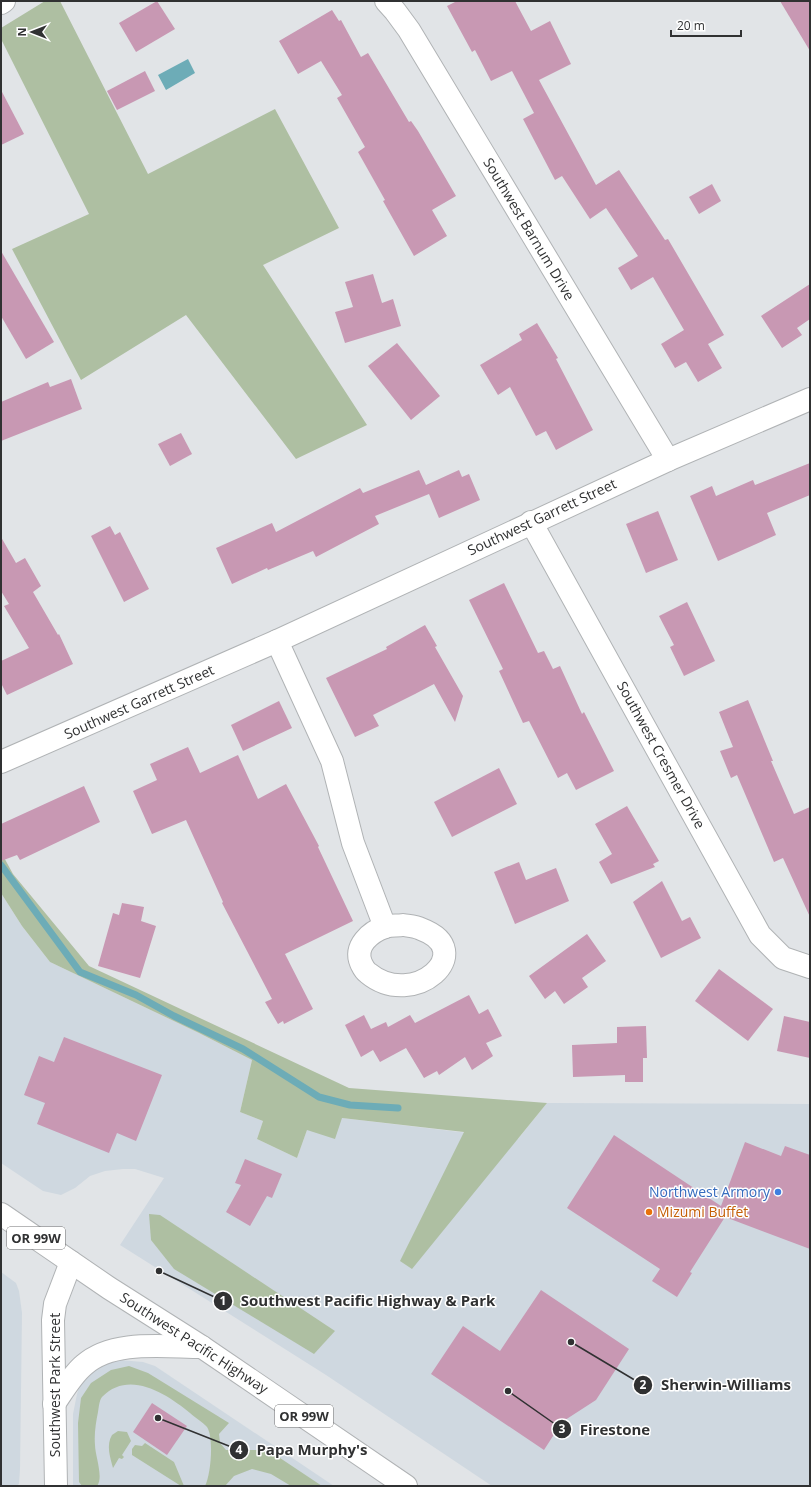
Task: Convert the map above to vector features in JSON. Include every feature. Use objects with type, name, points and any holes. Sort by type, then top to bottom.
[{"type":"main road","name":"Southwest Barnum Drive","points":[[386,1],[396,11],[413,37],[668,460]]},
{"type":"main road","name":"Southwest Garrett Street","points":[[1,762],[277,641],[531,522],[668,460],[810,399]]},
{"type":"main road","name":"Southwest Cresmer Drive","points":[[531,522],[760,935],[784,958],[810,967]]},
{"type":"main road","points":[[277,641],[332,760],[353,843],[385,927]]},
{"type":"main road","name":"Southwest Pacific Highway","points":[[1,1214],[71,1262],[202,1347],[406,1486]]},
{"type":"main road","name":"Southwest Park Street","points":[[56,1486],[53,1320],[55,1304],[71,1262]]},
{"type":"main road","points":[[54,1404],[83,1365],[109,1351],[125,1347],[202,1347]]},
{"type":"shaded area","points":[[1,893],[22,926],[50,962],[252,1060],[240,1112],[263,1121],[257,1139],[297,1158],[307,1130],[342,1118],[518,1139],[547,1103],[810,1104],[810,1486],[492,1486],[326,1375],[120,1245],[164,1178],[135,1169],[105,1171],[90,1176],[75,1188],[61,1195],[43,1191],[1,1163]]},
{"type":"shaded area","points":[[1,1272],[16,1283],[19,1291],[22,1313],[20,1469],[19,1484],[16,1486],[1,1486]]},
{"type":"shaded area","points":[[119,1360],[143,1362],[155,1366],[334,1486],[73,1486],[73,1414],[80,1384],[93,1371],[105,1364]]},
{"type":"green space","points":[[45,1],[60,1],[148,174],[275,109],[339,228],[263,265],[367,425],[296,459],[186,315],[81,380],[12,249],[89,214],[1,39],[1,28]]},
{"type":"green space","points":[[1,852],[13,874],[89,966],[349,1088],[547,1103],[412,1269],[400,1261],[464,1132],[342,1118],[335,1139],[307,1130],[297,1158],[257,1139],[263,1121],[240,1112],[252,1060],[50,962],[22,926],[1,893]]},
{"type":"green space","points":[[149,1214],[160,1215],[335,1331],[314,1354],[174,1269],[151,1240]]},
{"type":"green space","points":[[129,1366],[148,1373],[229,1423],[219,1434],[220,1443],[226,1450],[268,1450],[322,1486],[291,1486],[271,1474],[252,1469],[234,1476],[225,1486],[205,1486],[209,1474],[211,1456],[210,1439],[207,1427],[181,1406],[159,1392],[148,1387],[124,1385],[113,1389],[101,1399],[95,1437],[95,1449],[100,1478],[97,1486],[82,1486],[79,1482],[78,1423],[81,1398],[91,1383],[111,1370]]},
{"type":"green space","points":[[118,1431],[127,1432],[131,1441],[122,1455],[124,1457],[122,1459],[119,1458],[113,1468],[109,1451],[109,1443],[112,1435]]},
{"type":"green space","points":[[145,1443],[174,1462],[184,1486],[181,1486],[132,1455],[132,1449],[135,1445],[142,1446]]},
{"type":"water","points":[[188,59],[195,73],[166,90],[158,75]]},
{"type":"building","points":[[157,1],[175,29],[136,52],[119,23]]},
{"type":"building","points":[[457,1],[515,1],[531,31],[550,21],[571,64],[539,80],[596,185],[619,170],[665,240],[668,239],[724,335],[708,344],[722,368],[698,382],[686,362],[675,368],[661,344],[684,330],[653,277],[631,290],[618,268],[638,256],[606,208],[590,219],[562,176],[555,180],[523,119],[534,113],[512,71],[491,81],[475,50],[472,52],[447,6]]},
{"type":"building","points":[[780,1],[810,1],[810,51]]},
{"type":"building","points":[[332,10],[339,21],[341,20],[361,57],[368,53],[409,122],[411,121],[418,131],[456,196],[432,210],[447,236],[414,256],[383,201],[385,200],[358,152],[365,147],[337,98],[342,95],[321,61],[298,74],[279,41]]},
{"type":"building","points":[[145,71],[155,91],[117,110],[107,91]]},
{"type":"building","points":[[1,90],[24,134],[1,145]]},
{"type":"building","points":[[712,184],[721,201],[699,214],[689,197]]},
{"type":"building","points":[[1,251],[54,342],[26,359],[1,316]]},
{"type":"building","points":[[373,274],[382,303],[393,299],[401,326],[345,343],[335,312],[353,307],[345,282]]},
{"type":"building","points":[[810,284],[810,319],[797,328],[802,335],[782,348],[761,316]]},
{"type":"building","points":[[537,323],[558,358],[556,359],[593,430],[556,450],[546,431],[536,436],[510,387],[498,395],[480,365],[522,340],[519,334]]},
{"type":"building","points":[[397,343],[440,396],[411,420],[368,366]]},
{"type":"building","points":[[71,379],[82,409],[1,441],[1,402],[48,382],[50,387]]},
{"type":"building","points":[[181,433],[192,454],[170,466],[158,444]]},
{"type":"building","points":[[810,463],[810,495],[767,513],[776,535],[718,561],[690,496],[712,486],[716,496],[753,480],[755,485]]},
{"type":"building","points":[[419,470],[426,485],[459,470],[462,477],[469,474],[480,500],[439,518],[429,494],[375,516],[379,524],[316,557],[313,551],[268,570],[267,568],[232,584],[216,548],[272,523],[276,532],[360,488],[363,493]]},
{"type":"building","points":[[658,511],[678,560],[646,573],[626,524]]},
{"type":"building","points":[[110,526],[115,535],[120,532],[149,589],[124,602],[91,536]]},
{"type":"building","points":[[1,537],[16,563],[25,558],[41,586],[33,592],[58,635],[59,634],[73,664],[7,695],[1,683],[1,661],[29,648],[4,606],[9,604],[1,591]]},
{"type":"building","points":[[504,583],[538,653],[544,651],[553,669],[560,666],[582,714],[584,712],[614,771],[576,790],[567,773],[558,778],[529,721],[523,723],[499,671],[503,669],[469,600]]},
{"type":"building","points":[[687,602],[715,661],[684,676],[670,647],[674,645],[659,616]]},
{"type":"building","points":[[425,625],[437,646],[435,647],[463,696],[455,722],[434,684],[373,715],[379,726],[355,737],[326,678],[387,649],[386,647]]},
{"type":"building","points":[[748,700],[773,761],[771,761],[794,814],[810,807],[810,917],[783,858],[774,862],[737,775],[731,778],[720,751],[733,747],[719,712]]},
{"type":"building","points":[[279,701],[292,728],[243,751],[231,725]]},
{"type":"building","points":[[188,747],[200,773],[238,755],[258,799],[286,784],[319,846],[318,847],[353,921],[285,954],[313,1009],[284,1024],[283,1021],[278,1024],[265,1002],[272,999],[222,903],[223,902],[186,820],[152,834],[133,791],[157,780],[150,764]]},
{"type":"building","points":[[499,768],[517,804],[452,837],[434,802]]},
{"type":"building","points":[[84,786],[100,822],[20,860],[17,855],[1,861],[1,824]]},
{"type":"building","points":[[627,806],[659,861],[653,864],[655,867],[611,884],[599,862],[612,854],[595,824]]},
{"type":"building","points":[[519,862],[526,880],[556,868],[569,901],[515,924],[494,872]]},
{"type":"building","points":[[662,881],[682,921],[690,917],[701,938],[661,958],[633,902]]},
{"type":"building","points":[[122,903],[144,907],[141,921],[156,926],[140,978],[98,966],[113,913],[119,915]]},
{"type":"building","points":[[587,934],[606,961],[582,978],[588,987],[564,1004],[555,991],[545,999],[529,976]]},
{"type":"building","points":[[719,969],[773,1009],[748,1041],[695,1001]]},
{"type":"building","points":[[469,995],[479,1014],[488,1009],[502,1036],[486,1043],[493,1056],[472,1070],[465,1057],[439,1075],[437,1071],[424,1078],[406,1048],[380,1062],[373,1050],[361,1057],[345,1025],[364,1015],[371,1029],[386,1022],[388,1027],[410,1015],[415,1023]]},
{"type":"building","points":[[784,1016],[810,1022],[810,1058],[777,1051]]},
{"type":"building","points":[[646,1026],[647,1058],[643,1058],[643,1082],[625,1082],[625,1075],[573,1077],[572,1045],[617,1043],[617,1027]]},
{"type":"building","points":[[64,1037],[162,1075],[136,1141],[117,1133],[109,1153],[37,1124],[45,1103],[24,1095],[39,1056],[54,1062]]},
{"type":"building","name":"Mizumi Buffet","points":[[614,1135],[721,1206],[745,1142],[781,1156],[785,1146],[810,1155],[810,1249],[725,1217],[690,1272],[692,1273],[677,1297],[652,1281],[660,1269],[567,1208]]},
{"type":"building","points":[[245,1159],[282,1174],[272,1198],[267,1196],[250,1226],[226,1212],[241,1185],[235,1183]]},
{"type":"building","points":[[541,1290],[629,1349],[596,1400],[562,1422],[544,1450],[431,1374],[463,1326],[500,1351]]},
{"type":"building","points":[[152,1403],[187,1426],[167,1455],[133,1432]]},
{"type":"waterway","points":[[1,865],[80,972],[136,995],[174,1016],[243,1049],[319,1097],[350,1105],[398,1108]]},
{"type":"place","name":"Northwest Armory","points":[[778,1192]]},
{"type":"place","name":"Mizumi Buffet","points":[[649,1212]]},
{"type":"place","name":"Southwest Pacific Highway & Park","points":[[159,1271]]},
{"type":"place","name":"Sherwin-Williams","points":[[571,1342]]},
{"type":"place","name":"Firestone","points":[[508,1391]]},
{"type":"place","name":"Papa Murphy's","points":[[158,1418]]}]
